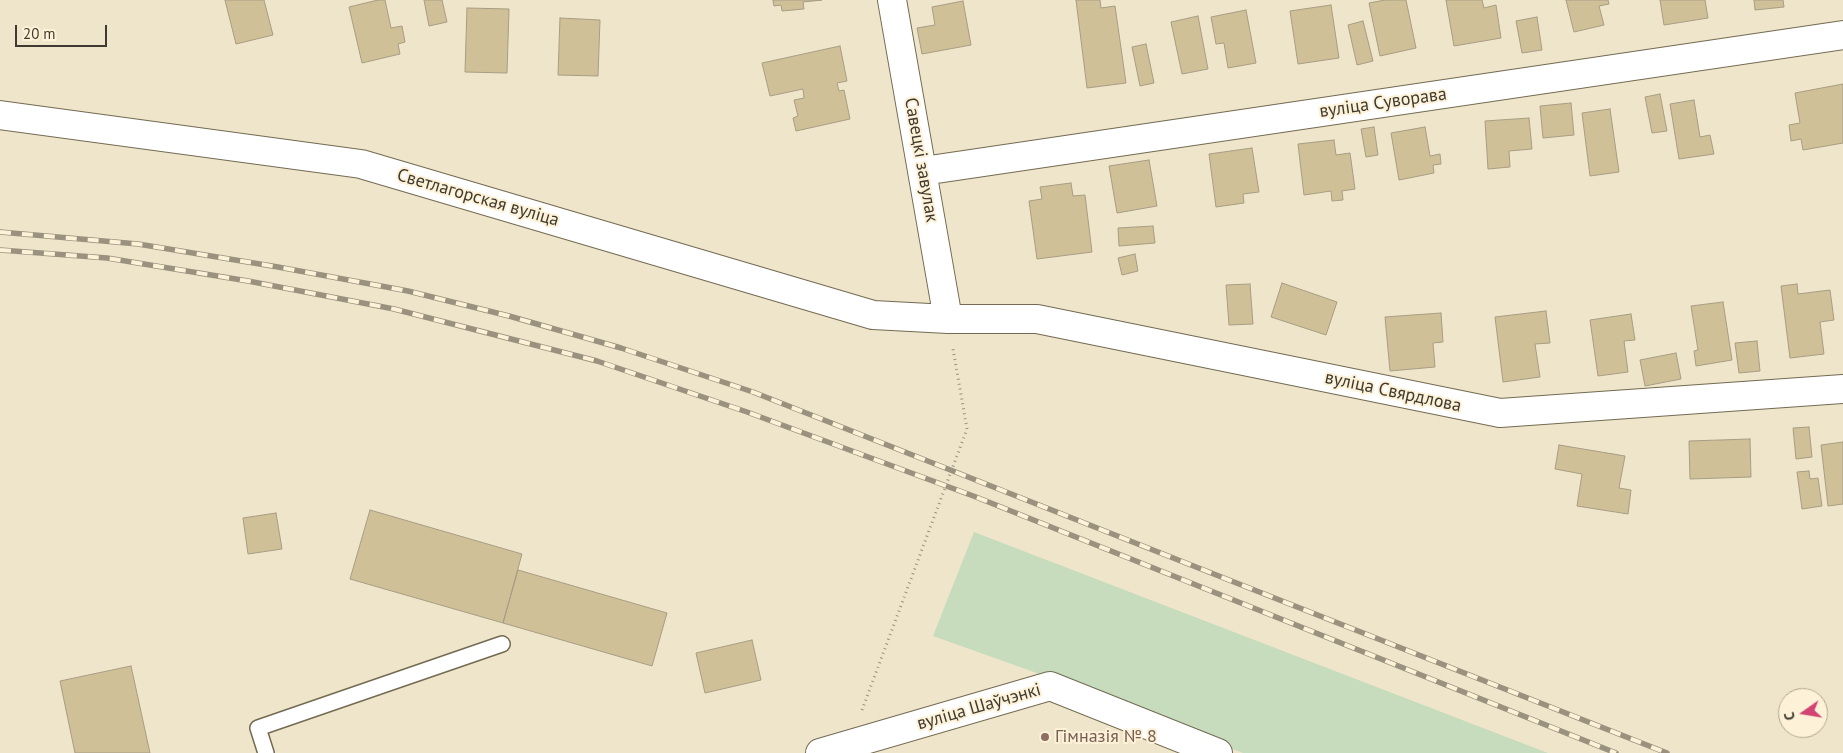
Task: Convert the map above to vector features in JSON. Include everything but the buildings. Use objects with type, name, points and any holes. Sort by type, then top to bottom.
[{"type":"street","name":"Савецкі завулак","points":[[892,0],[948,319]]},
{"type":"street","name":"вуліца Суворава","points":[[923,171],[1843,36]]},
{"type":"street","name":"Светлагорская вуліца","points":[[0,115],[361,164],[873,315],[948,319]]},
{"type":"street","name":"вуліца Свярдлова","points":[[948,319],[1037,319],[1500,413],[1843,389]]},
{"type":"street","name":"вуліца Шаўчэнкі","points":[[820,753],[1050,686],[1218,753]]},
{"type":"lane","points":[[266,753],[258,728],[502,644]]},
{"type":"path","points":[[849,745],[967,429],[948,319]]},
{"type":"green space","points":[[974,532],[1548,753],[1243,753],[1034,672],[933,636]]},
{"type":"railway","points":[[0,232],[138,244],[408,291],[509,316],[621,348],[753,392],[1667,753]]},
{"type":"railway","points":[[0,250],[107,258],[248,281],[394,309],[597,361],[747,412],[976,497],[1616,753]]},
{"type":"place","name":"Гімназія № 8","points":[[1045,737]]}]
